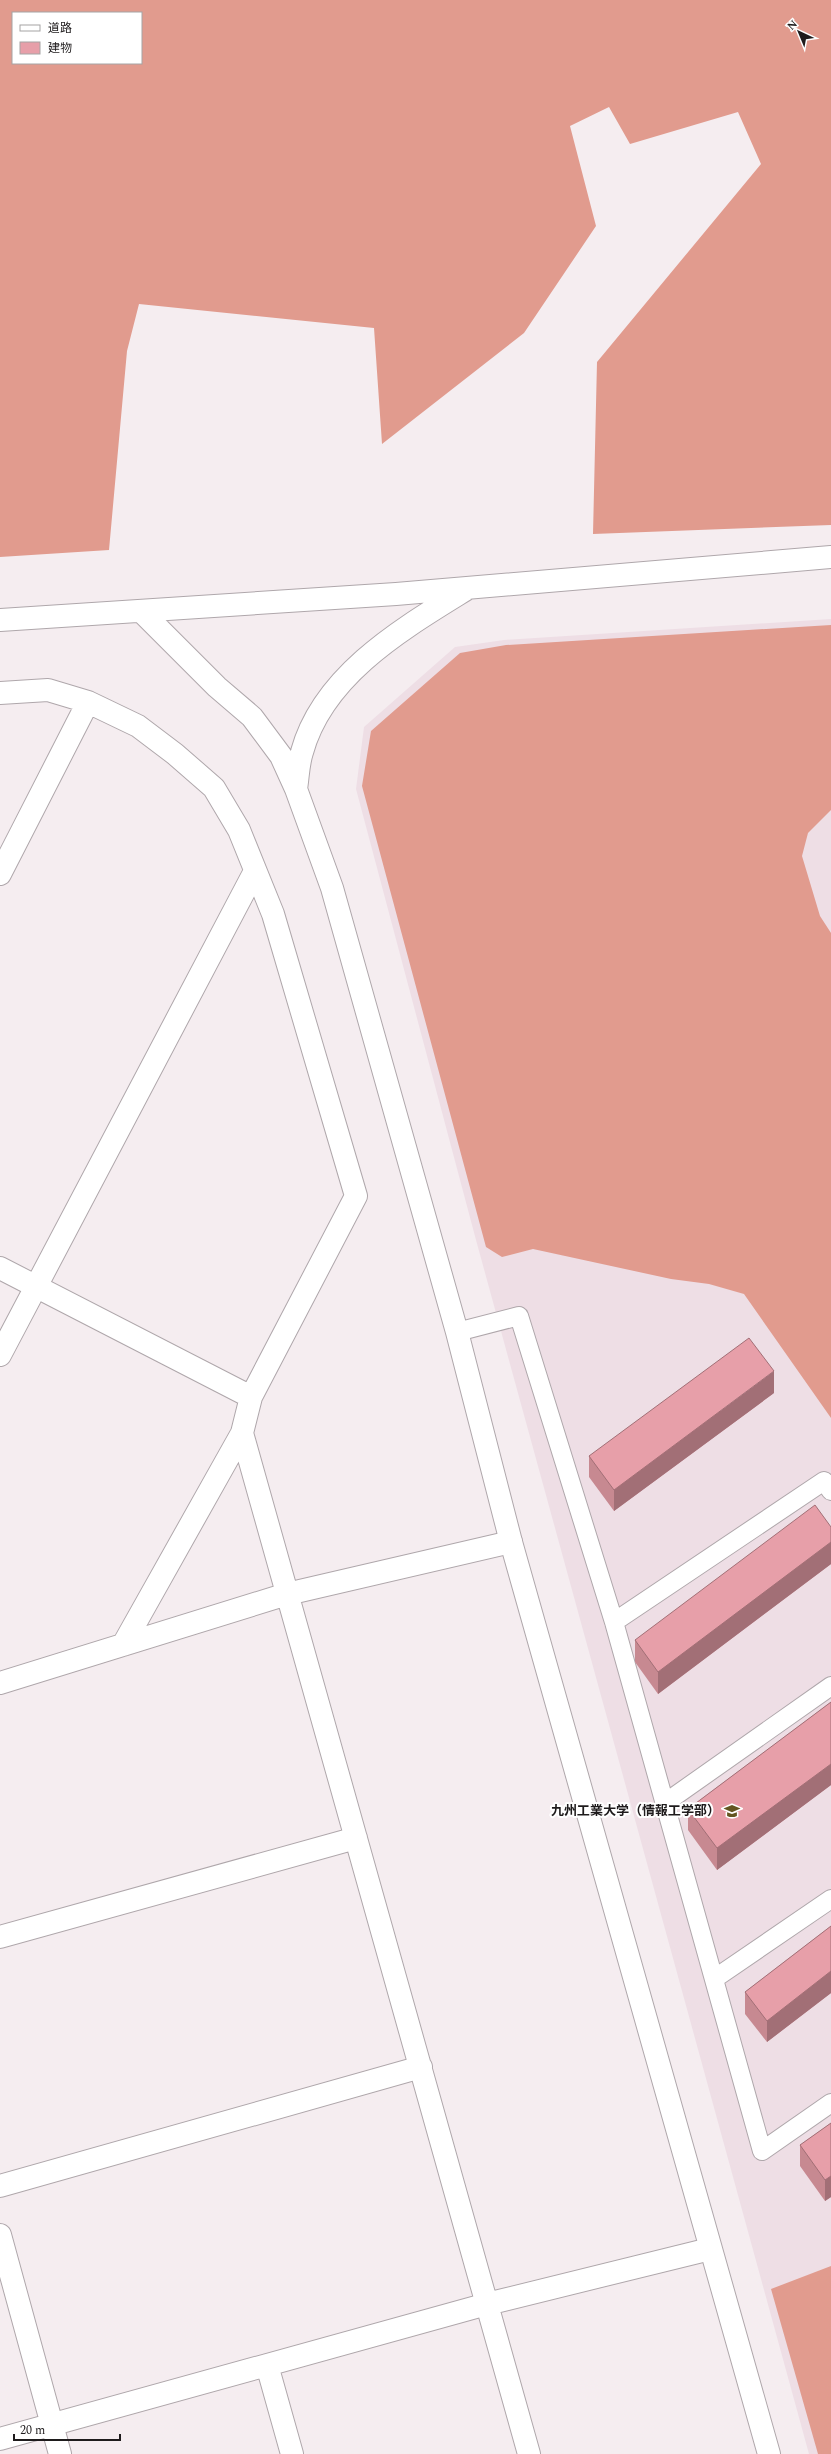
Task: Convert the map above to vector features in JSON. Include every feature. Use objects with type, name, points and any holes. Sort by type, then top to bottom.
[{"type":"street","points":[[0,620],[469,588],[831,557]]},
{"type":"street","points":[[296,789],[302,752],[312,726],[341,684],[372,651],[401,629],[469,588]]},
{"type":"street","points":[[141,611],[217,687],[252,718],[281,756],[296,789],[332,888],[457,1332],[511,1542],[769,2454]]},
{"type":"street","points":[[0,693],[48,690],[88,702],[138,726],[175,754],[214,788],[239,830],[273,914],[356,1196],[251,1397],[242,1434],[123,1645]]},
{"type":"street","points":[[0,874],[88,702]]},
{"type":"street","points":[[0,1355],[255,871]]},
{"type":"street","points":[[0,1268],[251,1397]]},
{"type":"street","points":[[242,1434],[529,2454]]},
{"type":"street","points":[[0,1682],[287,1594],[511,1542]]},
{"type":"street","points":[[0,1936],[356,1838]]},
{"type":"street","points":[[0,2186],[421,2067]]},
{"type":"street","points":[[0,2235],[60,2454]]},
{"type":"street","points":[[0,2439],[487,2304],[710,2248]]},
{"type":"street","points":[[267,2365],[292,2454]]},
{"type":"lane","points":[[457,1332],[518,1316],[614,1622],[762,2152],[831,2103]]},
{"type":"lane","points":[[614,1622],[824,1481],[831,1491]]},
{"type":"lane","points":[[665,1803],[831,1686]]},
{"type":"lane","points":[[714,1980],[831,1899]]},
{"type":"shaded area","points":[[0,0],[831,0],[831,525],[593,534],[597,362],[761,164],[738,112],[630,144],[609,107],[570,126],[596,226],[524,333],[382,444],[374,328],[139,304],[127,351],[109,550],[0,557]]},
{"type":"shaded area","name":"九州工業大学（情報工学部）","points":[[831,619],[831,2454],[809,2454],[476,1240],[356,789],[364,727],[455,647],[504,640]]},
{"type":"shaded area","points":[[831,625],[831,810],[808,833],[802,856],[820,916],[831,933],[831,1418],[744,1294],[709,1284],[671,1279],[533,1249],[502,1257],[486,1247],[362,786],[371,731],[460,653],[506,645]]},
{"type":"shaded area","points":[[831,2266],[831,2454],[818,2454],[771,2289]]},
{"type":"building","points":[[749,1338],[774,1371],[614,1490],[589,1456]]},
{"type":"building","points":[[815,1505],[831,1527],[831,1542],[658,1672],[635,1640]]},
{"type":"building","points":[[831,1702],[831,1764],[717,1848],[688,1809]]},
{"type":"building","points":[[831,1926],[831,1971],[767,2021],[745,1992]]},
{"type":"building","points":[[831,2123],[831,2176],[825,2180],[800,2145]]},
{"type":"place","name":"九州工業大学（情報工学部）","points":[[732,1811]]}]
